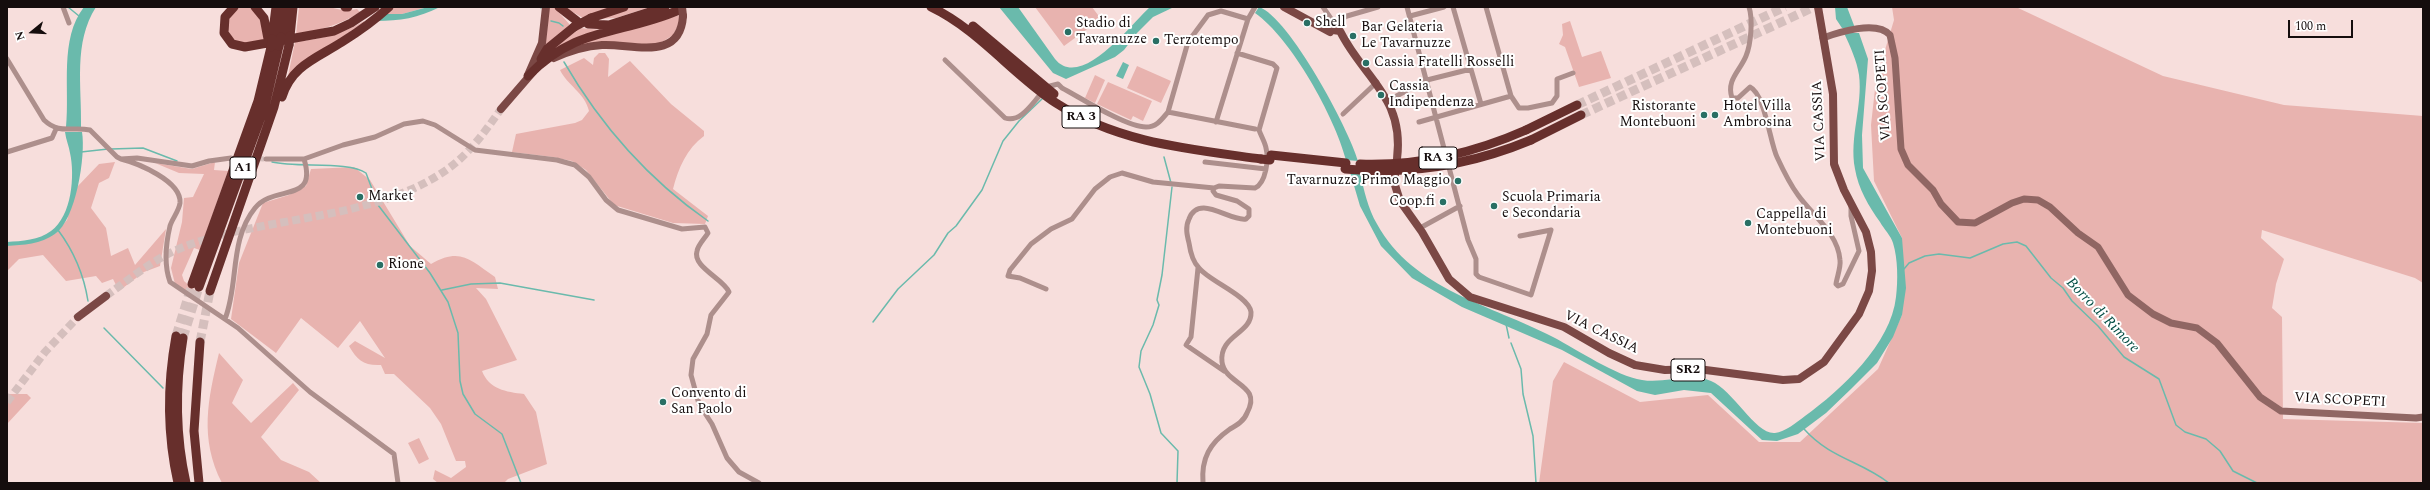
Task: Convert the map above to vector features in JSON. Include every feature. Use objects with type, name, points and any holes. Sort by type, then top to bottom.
[{"type":"highway","points":[[234,7],[225,17],[224,33],[229,41],[242,47],[324,34],[343,27],[375,7]]},
{"type":"highway","points":[[255,7],[264,18],[277,42]]},
{"type":"highway","name":"A1","points":[[210,291],[274,106],[277,42],[276,7]]},
{"type":"highway","name":"A1","points":[[284,7],[277,42],[265,106],[195,285],[277,42],[294,7]]},
{"type":"highway","points":[[559,7],[575,24]]},
{"type":"highway","points":[[528,76],[547,49],[575,24],[590,21],[624,7]]},
{"type":"highway","points":[[590,21],[609,24],[665,7]]},
{"type":"highway","name":"RA 3","points":[[931,7],[972,33],[1056,103],[1100,127],[1146,142],[1390,171],[1437,167],[1475,160],[1531,140],[1582,115]]},
{"type":"highway","name":"RA 3","points":[[941,7],[987,36],[1058,97],[1102,121],[1147,137],[1266,157]]},
{"type":"highway","points":[[240,202],[259,164],[283,93],[290,78],[305,62],[344,41],[387,8]]},
{"type":"highway","points":[[528,76],[544,60],[573,42],[592,35],[640,24],[683,10]]},
{"type":"highway","name":"RA 3","points":[[1345,166],[1389,164],[1442,158],[1485,146],[1526,130],[1577,105]]},
{"type":"highway","points":[[178,483],[169,423],[171,368],[180,337],[176,394],[177,423],[186,483]]},
{"type":"highway","points":[[199,483],[194,431],[200,342]]},
{"type":"main road","points":[[528,76],[542,43],[546,7]]},
{"type":"main road","points":[[1284,7],[1326,29],[1336,30],[1377,82],[1398,127],[1397,159]]},
{"type":"main road","name":"VIA CASSIA","points":[[1396,174],[1395,185],[1400,200],[1420,228],[1442,268],[1464,293],[1484,302],[1564,327],[1623,360],[1659,370],[1718,371],[1791,380],[1807,375],[1824,362],[1866,302],[1871,283],[1871,252],[1866,232],[1844,190],[1834,164],[1833,94],[1818,7]]},
{"type":"main road","points":[[501,109],[528,76],[545,63],[562,54],[588,47],[612,45],[649,49],[658,47],[674,38],[679,32],[683,10]]},
{"type":"main road","points":[[78,317],[106,296]]},
{"type":"street","points":[[63,7],[68,23]]},
{"type":"street","points":[[1216,122],[1249,16],[1255,7]]},
{"type":"street","points":[[1323,7],[1336,30],[1347,16],[1378,7]]},
{"type":"street","points":[[1407,7],[1438,117],[1468,240],[1476,259],[1476,274],[1479,277],[1531,295],[1551,230],[1520,236]]},
{"type":"street","points":[[1410,16],[1444,7]]},
{"type":"street","points":[[1453,7],[1481,104]]},
{"type":"street","points":[[1486,7],[1511,96],[1516,105],[1522,109],[1552,103],[1556,96],[1557,79],[1573,73]]},
{"type":"street","points":[[1749,7],[1748,46],[1746,57],[1731,82],[1732,98],[1738,98],[1750,87],[1756,95],[1771,134],[1776,154],[1787,178],[1798,195],[1824,225],[1837,246],[1841,261],[1836,284],[1838,286],[1842,284],[1859,251],[1851,216],[1852,203]]},
{"type":"street","points":[[1050,86],[1058,84],[1062,88],[1129,123],[1146,127],[1155,124],[1160,122],[1168,112],[1188,42],[1208,14],[1221,11],[1249,16]]},
{"type":"street","name":"VIA SCOPETI","points":[[1823,38],[1846,30],[1880,27],[1890,35],[1895,58],[1901,149],[1908,165],[1933,190],[1941,204],[1958,222],[1975,223],[2012,203],[2024,199],[2038,200],[2050,207],[2078,233],[2098,247],[2128,295],[2153,314],[2171,323],[2197,328],[2217,343],[2260,397],[2281,411],[2416,418],[2423,416]]},
{"type":"street","points":[[1046,289],[1020,278],[1008,276],[1010,270],[1031,244],[1050,229],[1072,219],[1095,189],[1110,176],[1122,173],[1153,182],[1214,188],[1255,188],[1260,185],[1266,169],[1267,149],[1258,128],[1277,68],[1273,64],[1237,53]]},
{"type":"street","points":[[7,59],[44,120],[56,129],[90,130],[116,157],[155,172],[170,184],[179,199],[179,206],[170,226],[166,272],[170,282],[175,287],[225,320],[310,392],[394,454],[398,483]]},
{"type":"street","points":[[945,60],[992,107],[1012,120],[1019,117],[1040,95]]},
{"type":"street","points":[[1387,101],[1427,80],[1471,69]]},
{"type":"street","points":[[1343,114],[1377,82]]},
{"type":"street","points":[[1419,122],[1511,96]]},
{"type":"street","points":[[1168,112],[1216,122],[1258,128]]},
{"type":"street","points":[[266,159],[304,159],[343,145],[375,137],[404,124],[423,121],[435,125],[475,150],[557,160],[575,165],[589,177],[606,200],[618,210],[677,228],[708,229],[708,232],[697,251],[696,257],[708,272],[727,287],[728,292],[711,315],[707,334],[693,359],[691,375],[699,404],[712,424],[727,458],[733,467],[750,481],[759,483]]},
{"type":"street","points":[[7,152],[52,138],[56,129]]},
{"type":"street","points":[[121,159],[137,158],[192,166],[209,161],[231,158]]},
{"type":"street","points":[[225,320],[236,254],[248,217],[261,202],[298,189],[305,184],[308,177],[304,159]]},
{"type":"street","points":[[1205,162],[1266,169]]},
{"type":"street","points":[[1203,483],[1205,461],[1215,440],[1243,420],[1250,407],[1251,400],[1247,389],[1186,345],[1191,337],[1198,268],[1187,235],[1188,221],[1192,213],[1208,208],[1242,220],[1249,216],[1248,209],[1244,204],[1216,194],[1214,188]]},
{"type":"street","points":[[1420,228],[1460,206]]},
{"type":"street","points":[[1198,268],[1212,280],[1244,300],[1251,311],[1248,323],[1227,342],[1223,349],[1222,361],[1225,372]]},
{"type":"shaded area","points":[[239,7],[249,7],[257,12],[267,40],[252,44],[240,44],[232,37],[226,23],[233,10]]},
{"type":"shaded area","points":[[299,7],[329,7],[346,11],[357,9],[360,12],[330,26],[296,35]]},
{"type":"shaded area","points":[[395,7],[428,7],[402,14],[385,14]]},
{"type":"shaded area","points":[[548,7],[554,7],[571,26],[551,42],[542,47]]},
{"type":"shaded area","points":[[564,7],[616,7],[583,18]]},
{"type":"shaded area","points":[[630,7],[650,7],[616,18],[597,19]]},
{"type":"shaded area","name":"Stadio di Tavarnuzze","points":[[1035,7],[1092,7],[1101,19],[1064,46]]},
{"type":"shaded area","points":[[1892,7],[2016,7],[2163,76],[2284,105],[2423,116],[2423,283],[2415,278],[2262,230],[2261,238],[2284,259],[2276,284],[2272,308],[2282,317],[2283,419],[2423,423],[2423,483],[1539,483],[1553,381],[1564,362],[1640,402],[1708,395],[1759,442],[1800,442],[1878,369],[1902,315],[1902,238],[1874,181],[1871,125],[1876,80],[1894,20]]},
{"type":"shaded area","points":[[680,15],[680,22],[673,35],[659,44],[571,45]]},
{"type":"shaded area","points":[[364,21],[288,76],[295,42],[331,35],[356,26]]},
{"type":"shaded area","points":[[1570,21],[1582,57],[1601,51],[1611,78],[1579,87],[1565,47],[1559,44],[1563,35],[1562,24]]},
{"type":"shaded area","points":[[580,28],[602,30],[551,49]]},
{"type":"shaded area","points":[[599,53],[605,53],[609,59],[608,77],[630,61],[671,104],[704,131],[704,136],[688,153],[684,160],[673,189],[708,216],[705,224],[673,223],[614,205],[586,170],[572,161],[512,152],[516,134],[575,123],[582,120],[589,111],[587,105],[584,99],[560,70],[584,58],[593,65],[594,58]]},
{"type":"shaded area","points":[[1137,66],[1171,81],[1161,103],[1127,88]]},
{"type":"shaded area","points":[[1095,75],[1105,80],[1095,103],[1085,98]]},
{"type":"shaded area","points":[[1108,82],[1152,101],[1143,121],[1133,116],[1131,120],[1097,104]]},
{"type":"shaded area","points":[[115,162],[109,178],[99,183],[91,208],[106,228],[111,256],[128,248],[135,265],[166,229],[160,266],[144,272],[119,291],[113,279],[102,283],[96,276],[66,281],[43,255],[19,259],[7,271],[7,246],[55,234],[67,220],[77,187],[99,164]]},
{"type":"shaded area","points":[[215,162],[214,170],[228,171],[200,250],[194,248],[182,275],[184,281],[201,296],[186,291],[175,284],[171,268],[182,222],[184,198],[193,197],[204,174],[179,173],[155,163],[192,169]]},
{"type":"shaded area","points":[[354,167],[370,180],[410,246],[431,264],[450,256],[458,256],[472,261],[495,277],[498,289],[476,288],[486,299],[517,360],[482,371],[489,382],[494,386],[505,391],[524,394],[536,412],[547,464],[508,479],[504,483],[438,483],[433,479],[435,470],[451,478],[466,467],[465,461],[456,461],[441,424],[430,408],[394,374],[385,374],[381,365],[366,363],[355,355],[349,346],[355,341],[385,358],[360,321],[338,348],[301,318],[276,353],[231,319],[239,263],[263,203],[289,195],[306,186],[311,169]]},
{"type":"shaded area","points":[[219,353],[243,380],[232,403],[251,423],[293,383],[299,390],[261,437],[281,460],[309,472],[321,483],[222,483],[210,450],[208,434],[209,402]]},
{"type":"shaded area","points":[[7,394],[27,394],[31,398],[7,424]]},
{"type":"shaded area","points":[[419,438],[429,459],[419,464],[408,443]]},
{"type":"water","points":[[84,7],[96,7],[84,35],[81,50],[81,127],[66,127],[68,49],[76,20]]},
{"type":"water","points":[[428,7],[440,7],[424,14],[409,18],[376,21],[385,14],[402,14]]},
{"type":"water","points":[[999,7],[1018,7],[1055,59],[1066,67],[1078,67],[1091,61],[1105,51],[1150,7],[1174,7],[1153,17],[1137,33],[1124,50],[1115,57],[1066,79],[1053,73]]},
{"type":"water","points":[[1259,7],[1271,15],[1286,31],[1301,52],[1331,101],[1358,161],[1346,160],[1332,122],[1322,101],[1297,59],[1283,40],[1255,13]]},
{"type":"water","points":[[1835,7],[1847,7],[1855,28],[1842,28],[1836,19]]},
{"type":"water","points":[[1844,33],[1859,33],[1868,59],[1862,135],[1863,168],[1902,238],[1906,288],[1902,315],[1893,337],[1877,363],[1826,413],[1798,434],[1777,441],[1762,440],[1711,393],[1684,390],[1655,395],[1637,391],[1562,350],[1462,307],[1412,278],[1381,246],[1360,206],[1350,172],[1360,173],[1371,212],[1377,224],[1392,246],[1411,265],[1432,280],[1480,305],[1553,337],[1597,362],[1632,378],[1659,381],[1694,378],[1711,381],[1728,393],[1760,427],[1768,432],[1775,433],[1783,431],[1834,393],[1862,364],[1875,348],[1885,332],[1892,315],[1896,297],[1897,270],[1893,243],[1864,197],[1856,176],[1854,145],[1860,87],[1859,75],[1855,59]]},
{"type":"water","points":[[1123,62],[1129,65],[1123,79],[1116,76]]},
{"type":"water","points":[[65,132],[82,132],[83,142],[81,171],[74,202],[69,215],[62,227],[55,234],[44,240],[7,246],[7,242],[30,240],[46,234],[58,224],[64,216],[68,206],[72,183],[70,153]]},
{"type":"waterway","points":[[68,7],[79,16]]},
{"type":"waterway","points":[[551,21],[559,23],[563,26]]},
{"type":"waterway","points":[[564,62],[594,108],[627,150],[665,187],[708,221]]},
{"type":"waterway","points":[[873,322],[898,289],[934,255],[948,233],[956,226],[982,190],[1003,141],[1019,121],[1043,98]]},
{"type":"waterway","points":[[111,149],[143,148],[177,161]]},
{"type":"waterway","points":[[81,152],[108,149]]},
{"type":"waterway","points":[[1164,157],[1171,183]]},
{"type":"waterway","points":[[272,162],[295,165],[348,167],[358,169],[366,173],[378,205],[430,273],[448,302],[458,333],[460,381],[463,394],[475,414],[502,434],[521,483]]},
{"type":"waterway","points":[[1172,187],[1162,275],[1157,300],[1159,305],[1153,325],[1141,351],[1139,367],[1150,394],[1161,433],[1178,451],[1177,483]]},
{"type":"waterway","points":[[58,230],[77,264],[84,282],[88,301]]},
{"type":"waterway","name":"Borro di Rimore","points":[[1904,269],[1909,263],[1925,256],[1939,254],[1970,258],[2003,244],[2017,242],[2026,246],[2051,278],[2063,288],[2072,301],[2098,326],[2124,357],[2159,379],[2176,425],[2185,432],[2206,439],[2220,451],[2233,471],[2257,483]]},
{"type":"waterway","points":[[442,290],[471,284],[500,283],[594,300]]},
{"type":"waterway","points":[[1506,324],[1509,338]]},
{"type":"waterway","points":[[104,328],[163,388]]},
{"type":"waterway","points":[[1511,343],[1521,369],[1523,394],[1533,436],[1536,483]]},
{"type":"waterway","points":[[1804,429],[1824,447],[1878,475],[1889,483]]},
{"type":"tunnel","points":[[1577,105],[1785,7]]},
{"type":"tunnel","points":[[1581,115],[1814,7]]},
{"type":"tunnel","points":[[106,296],[154,262],[186,246],[218,236],[252,228],[356,208],[389,198],[420,185],[457,162],[478,140],[501,109]]},
{"type":"tunnel","points":[[244,158],[266,159]]},
{"type":"tunnel","points":[[176,336],[192,284]]},
{"type":"tunnel","points":[[183,338],[199,287]]},
{"type":"tunnel","points":[[200,342],[210,291]]},
{"type":"tunnel","points":[[7,402],[45,352],[78,317]]},
{"type":"place","name":"Shell","points":[[1307,23]]},
{"type":"place","name":"Stadio di Tavarnuzze","points":[[1068,32]]},
{"type":"place","name":"Bar Gelateria Le Tavarnuzze","points":[[1353,36]]},
{"type":"place","name":"Terzotempo","points":[[1156,41]]},
{"type":"place","name":"Cassia Fratelli Rosselli","points":[[1366,63]]},
{"type":"place","name":"Cassia Indipendenza","points":[[1381,95]]},
{"type":"place","name":"Ristorante Montebuoni","points":[[1704,115]]},
{"type":"place","name":"Hotel Villa Ambrosina","points":[[1715,115]]},
{"type":"place","name":"Tavarnuzze Primo Maggio","points":[[1458,181]]},
{"type":"place","name":"Market","points":[[360,197]]},
{"type":"place","name":"Coop.fi","points":[[1443,202]]},
{"type":"place","name":"Scuola Primaria e Secondaria","points":[[1494,206]]},
{"type":"place","name":"Cappella di Montebuoni","points":[[1748,223]]},
{"type":"place","name":"Rione","points":[[380,265]]},
{"type":"place","name":"Convento di San Paolo","points":[[663,402]]}]
